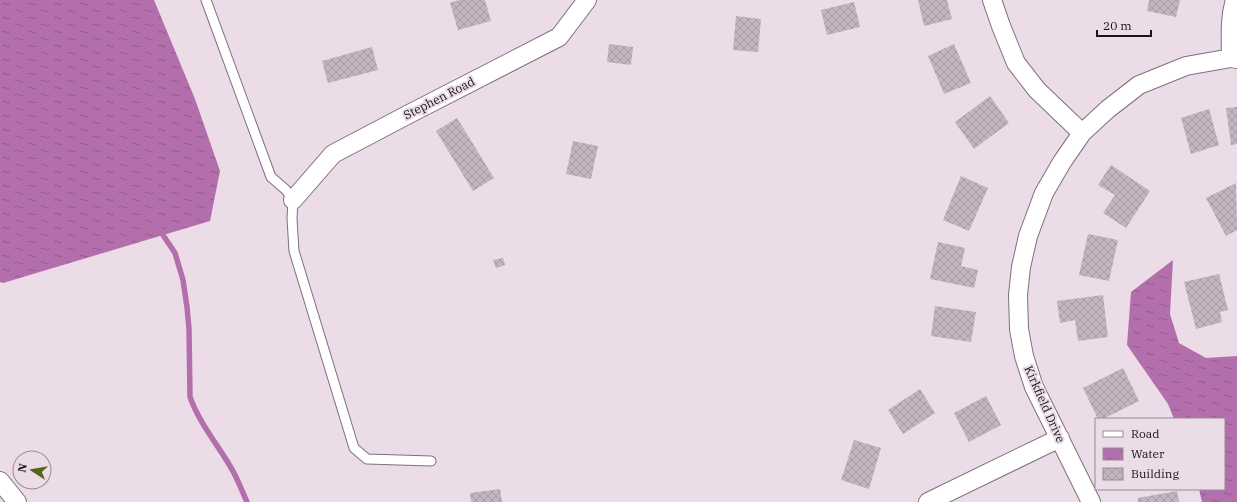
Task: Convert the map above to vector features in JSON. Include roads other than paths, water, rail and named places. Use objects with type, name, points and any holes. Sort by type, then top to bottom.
[{"type":"street","name":"Stephen Road","points":[[293,200],[333,154],[559,37],[587,0]]},
{"type":"street","points":[[992,0],[1016,63],[1038,90],[1082,133]]},
{"type":"street","points":[[1234,58],[1230,30],[1235,0]]},
{"type":"street","name":"Kirkfield Drive","points":[[1091,502],[1034,387],[1024,356],[1019,328],[1018,295],[1021,267],[1028,236],[1044,193],[1062,162],[1082,133],[1108,109],[1139,85],[1186,66],[1234,58]]},
{"type":"street","points":[[928,502],[1060,438]]},
{"type":"street","points":[[0,481],[17,502]]},
{"type":"lane","points":[[206,0],[271,177],[286,190],[293,200],[292,219],[294,251],[354,448],[367,459],[431,461]]},
{"type":"water","points":[[0,0],[154,0],[195,99],[220,171],[210,221],[3,283],[0,282]]},
{"type":"water","points":[[1173,260],[1170,314],[1179,343],[1206,358],[1237,356],[1237,502],[1202,502],[1199,490],[1225,490],[1225,418],[1174,418],[1168,404],[1127,345],[1131,292]]},
{"type":"waterway","points":[[159,229],[175,253],[183,280],[189,329],[190,397],[199,417],[234,473],[247,502]]}]
